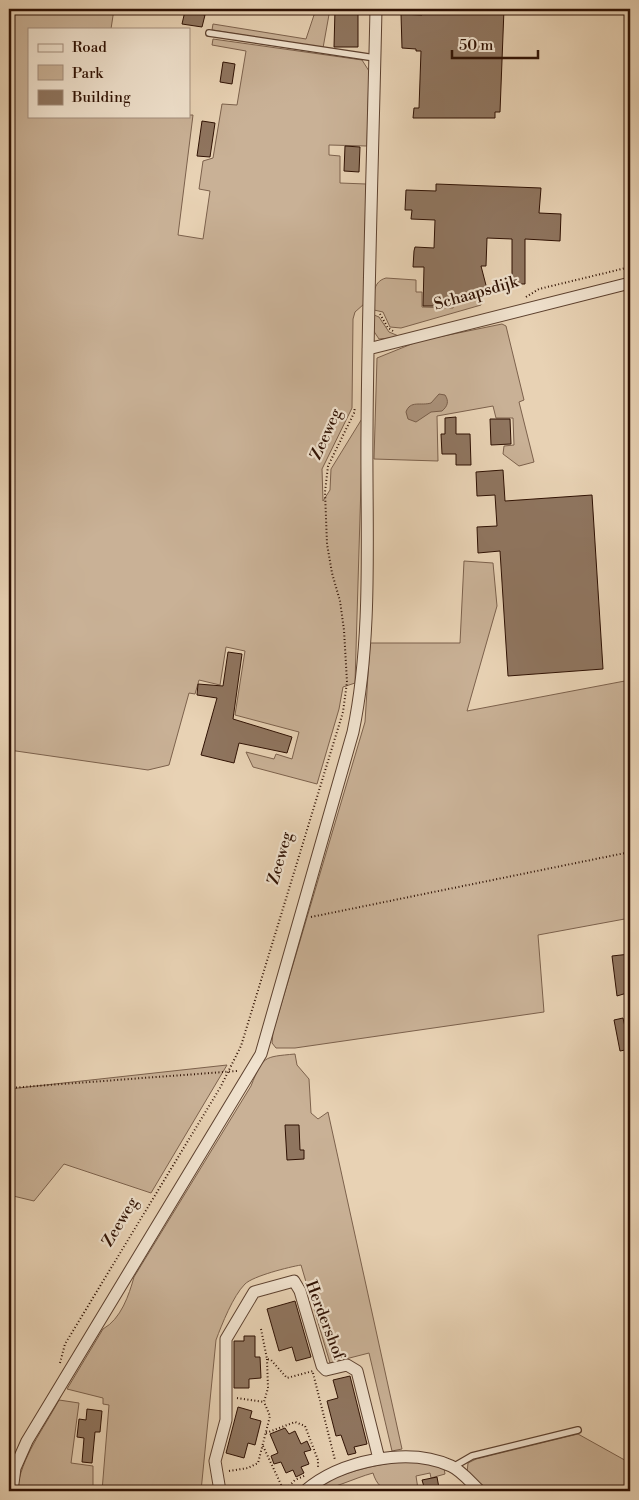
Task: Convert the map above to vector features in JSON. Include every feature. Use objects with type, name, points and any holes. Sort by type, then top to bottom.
[{"type":"street","name":"Zeeweg","points":[[12,1491],[15,1468],[23,1450],[260,1054],[353,732],[362,691],[365,639],[368,311],[376,9]]},
{"type":"street","name":"Schaapsdijk","points":[[368,349],[630,283]]},
{"type":"street","name":"Herdershof","points":[[220,1491],[215,1460],[226,1420],[226,1339],[254,1292],[294,1280],[300,1291],[323,1367],[326,1370],[347,1365],[356,1371],[379,1459]]},
{"type":"street","points":[[304,1491],[334,1473],[379,1459],[416,1456],[453,1467],[480,1491]]},
{"type":"lane","points":[[210,34],[375,58]]},
{"type":"lane","points":[[453,1467],[472,1456],[578,1430]]},
{"type":"path","name":"Schaapsdijk","points":[[526,297],[539,289],[630,267]]},
{"type":"path","points":[[368,311],[382,314],[388,328],[397,331]]},
{"type":"path","name":"Zeeweg","points":[[64,1380],[60,1360],[65,1344],[229,1072],[241,1046],[307,825],[327,768],[343,712],[347,682],[340,601],[332,574],[327,544],[325,492],[328,466],[351,421],[356,402]]},
{"type":"path","points":[[299,920],[630,852]]},
{"type":"path","points":[[9,1088],[252,1070]]},
{"type":"path","points":[[217,1472],[248,1468],[258,1463],[270,1416],[264,1402],[268,1388],[267,1359],[261,1329]]},
{"type":"path","name":"Herdershof","points":[[267,1359],[271,1360],[287,1378],[312,1371],[335,1460]]},
{"type":"path","points":[[226,1397],[264,1402]]},
{"type":"path","points":[[266,1433],[295,1422],[305,1426],[318,1460],[318,1468]]},
{"type":"path","points":[[263,1446],[284,1491]]},
{"type":"green space","points":[[9,9],[114,9],[111,28],[28,28],[28,118],[190,118],[190,115],[193,115],[178,235],[203,239],[210,191],[199,189],[203,161],[213,158],[222,104],[237,105],[246,51],[212,45],[213,39],[362,60],[369,71],[367,146],[329,145],[329,155],[340,156],[340,183],[366,184],[364,304],[355,312],[353,319],[352,408],[322,469],[323,501],[330,490],[331,469],[363,417],[355,683],[343,687],[339,709],[317,784],[253,767],[246,752],[274,759],[276,754],[292,759],[299,732],[235,715],[245,651],[226,647],[220,685],[199,680],[195,694],[189,693],[169,765],[148,770],[9,750]]},
{"type":"green space","points":[[316,9],[330,9],[323,48],[212,30],[213,24],[306,39]]},
{"type":"green space","points":[[386,278],[416,280],[416,292],[422,292],[422,307],[453,308],[454,304],[480,298],[481,305],[401,328],[390,327],[383,312],[374,310],[374,291],[378,283]]},
{"type":"green space","points":[[374,315],[379,317],[389,332],[401,337],[379,339],[373,330]]},
{"type":"green space","points":[[502,324],[506,326],[524,400],[519,402],[534,462],[519,466],[503,454],[504,446],[514,445],[513,418],[496,418],[493,406],[437,416],[438,461],[374,459],[377,358],[419,341]]},
{"type":"green space","points":[[464,561],[493,563],[497,606],[467,711],[630,680],[630,918],[538,935],[544,1012],[295,1048],[276,1048],[272,1043],[273,1032],[365,722],[370,643],[460,643]]},
{"type":"green space","points":[[295,1054],[297,1065],[309,1079],[311,1113],[318,1119],[328,1112],[402,1449],[392,1451],[369,1353],[330,1363],[301,1265],[272,1272],[249,1281],[236,1296],[225,1318],[216,1340],[201,1491],[102,1491],[109,1405],[103,1404],[103,1398],[67,1389],[103,1329],[119,1313],[127,1299],[134,1277],[251,1086],[262,1063],[276,1056]]},
{"type":"green space","points":[[227,1065],[151,1193],[64,1164],[34,1201],[9,1195],[9,1089]]},
{"type":"green space","points":[[59,1400],[79,1403],[71,1463],[93,1466],[93,1491],[87,1491],[85,1486],[17,1491],[19,1479],[28,1455]]},
{"type":"green space","points":[[578,1434],[630,1463],[630,1491],[487,1491],[467,1473],[468,1463],[476,1459]]},
{"type":"green space","points":[[410,1460],[444,1468],[445,1474],[431,1478],[430,1473],[416,1476],[418,1489],[396,1492],[380,1486],[373,1473],[334,1487],[311,1491],[334,1478],[346,1474]]},
{"type":"shaded area","points":[[439,394],[445,395],[447,399],[447,405],[442,411],[431,412],[416,422],[408,419],[406,412],[410,406],[431,403]]},
{"type":"building","points":[[335,9],[356,9],[356,12],[358,12],[358,47],[334,47]]},
{"type":"building","points":[[422,9],[504,9],[500,112],[495,112],[495,118],[413,118],[414,108],[419,108],[421,51],[402,48],[401,14],[422,15]]},
{"type":"building","points":[[185,11],[205,15],[202,27],[182,24]]},
{"type":"building","points":[[223,62],[235,64],[232,84],[220,82]]},
{"type":"building","points":[[202,121],[215,123],[210,157],[197,156]]},
{"type":"building","points":[[345,146],[360,147],[359,172],[344,171]]},
{"type":"building","points":[[436,184],[541,188],[539,213],[561,214],[560,241],[525,239],[525,284],[512,284],[512,239],[487,238],[486,266],[481,266],[488,293],[452,302],[452,306],[423,306],[424,267],[413,267],[414,251],[415,247],[434,248],[435,220],[411,219],[412,210],[405,210],[406,190],[436,191]]},
{"type":"building","points":[[456,417],[456,434],[470,434],[471,465],[456,465],[456,454],[442,454],[441,434],[445,434],[445,418]]},
{"type":"building","points":[[490,419],[510,419],[511,444],[491,445]]},
{"type":"building","points":[[503,470],[505,501],[592,495],[603,669],[508,676],[500,551],[478,553],[477,527],[497,526],[495,495],[477,496],[476,472]]},
{"type":"building","points":[[228,652],[242,654],[233,719],[292,737],[287,753],[239,743],[234,763],[201,755],[217,698],[197,695],[198,684],[223,686]]},
{"type":"building","points":[[630,954],[630,992],[617,996],[612,956]]},
{"type":"building","points":[[623,1018],[625,1027],[630,1026],[630,1049],[620,1051],[614,1020]]},
{"type":"building","points":[[285,1125],[299,1125],[300,1150],[304,1150],[304,1159],[287,1160]]},
{"type":"building","points":[[295,1301],[311,1357],[296,1361],[292,1347],[279,1351],[267,1309]]},
{"type":"building","points":[[244,1336],[255,1336],[255,1357],[260,1357],[261,1378],[249,1379],[249,1388],[234,1388],[234,1341],[244,1341]]},
{"type":"building","points":[[350,1376],[367,1444],[354,1447],[356,1453],[348,1455],[341,1435],[336,1436],[327,1401],[338,1398],[333,1380]]},
{"type":"building","points":[[238,1407],[252,1411],[250,1418],[261,1421],[255,1445],[248,1443],[244,1458],[226,1453]]},
{"type":"building","points":[[87,1409],[102,1411],[100,1432],[95,1432],[92,1463],[82,1462],[84,1438],[77,1437],[79,1419],[86,1420]]},
{"type":"building","points":[[285,1428],[289,1434],[295,1431],[301,1444],[307,1441],[311,1450],[304,1452],[309,1464],[301,1467],[304,1473],[296,1477],[293,1470],[286,1473],[281,1462],[274,1464],[271,1456],[278,1453],[270,1434]]},
{"type":"building","points":[[437,1477],[439,1488],[425,1490],[422,1480]]}]
